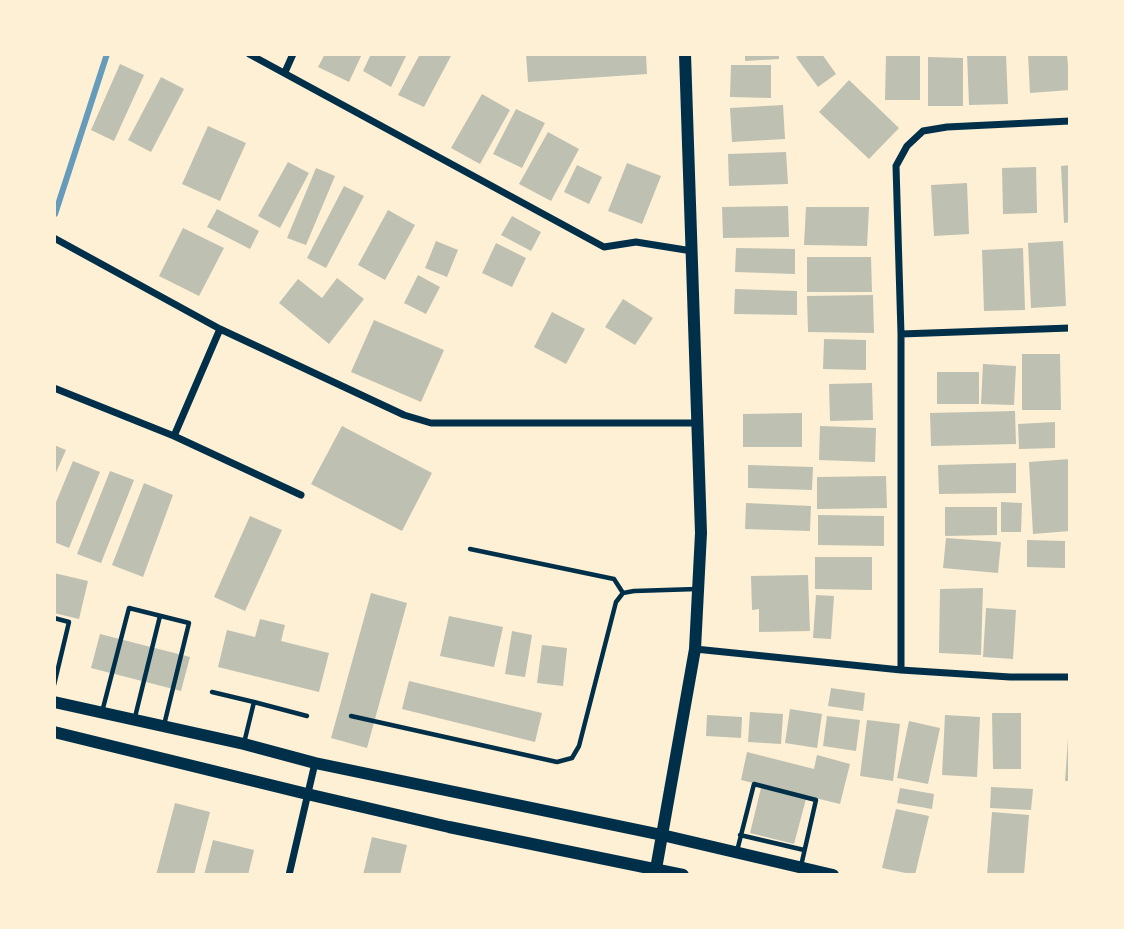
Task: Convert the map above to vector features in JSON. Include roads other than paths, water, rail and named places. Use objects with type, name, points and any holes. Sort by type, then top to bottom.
[{"type":"main road","points":[[656,869],[695,649],[701,533],[685,54]]},
{"type":"main road","points":[[54,702],[244,744],[315,763],[662,835],[833,875]]},
{"type":"main road","points":[[54,732],[449,827],[683,875]]},
{"type":"street","points":[[249,54],[604,247],[636,242],[692,251]]},
{"type":"street","points":[[285,72],[293,54]]},
{"type":"street","points":[[901,670],[901,334],[896,166],[907,146],[923,131],[947,127],[1070,121]]},
{"type":"street","points":[[54,238],[220,329],[404,415],[431,424],[699,423]]},
{"type":"street","points":[[901,334],[1070,328]]},
{"type":"street","points":[[174,436],[220,329]]},
{"type":"street","points":[[54,388],[174,436],[302,495]]},
{"type":"street","points":[[695,649],[901,670],[1010,677],[1070,677]]},
{"type":"street","points":[[289,875],[315,763]]},
{"type":"lane","points":[[470,550],[614,579],[623,593]]},
{"type":"lane","points":[[351,716],[557,762],[572,758],[579,746],[616,602],[623,593],[634,591],[699,589]]},
{"type":"lane","points":[[102,713],[129,608],[189,623],[164,727]]},
{"type":"lane","points":[[134,720],[160,616]]},
{"type":"lane","points":[[54,618],[69,622],[57,663],[54,685]]},
{"type":"lane","points":[[212,692],[307,716]]},
{"type":"lane","points":[[244,744],[254,702]]},
{"type":"lane","points":[[736,852],[754,784],[816,800],[800,867]]},
{"type":"lane","points":[[740,835],[804,850]]},
{"type":"waterway","points":[[55,214],[107,54]]}]
